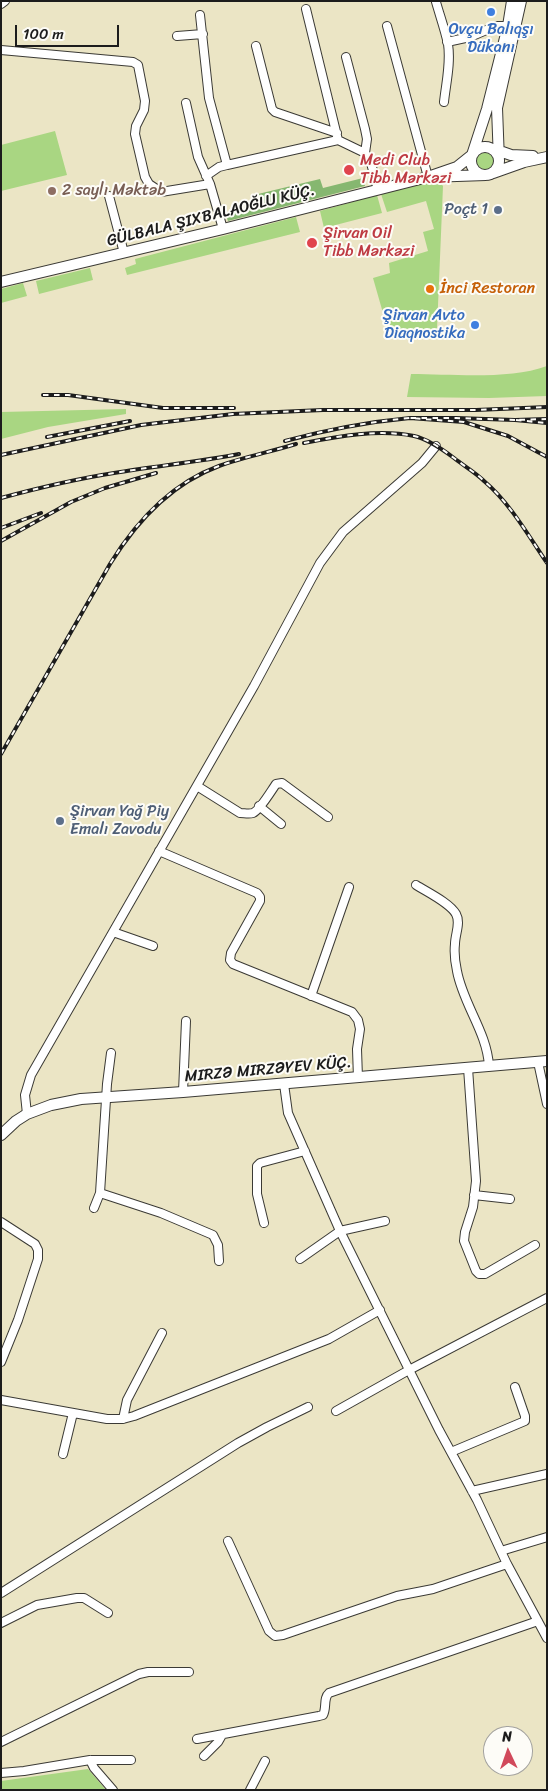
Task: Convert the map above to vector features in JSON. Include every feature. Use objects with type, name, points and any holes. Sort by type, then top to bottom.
[{"type":"main road","points":[[512,1],[508,26],[487,109],[472,155],[472,168],[478,174],[488,175],[496,169],[497,108],[521,1]]},
{"type":"main road","points":[[1,282],[223,229],[428,177],[457,166],[481,147],[496,153],[547,156]]},
{"type":"main road","points":[[428,177],[488,175],[547,156]]},
{"type":"main road","name":"MIRZƏ MIRZƏYEV KÜÇ.","points":[[1,1135],[27,1114],[64,1102],[543,1061]]},
{"type":"street","points":[[1,4],[5,1]]},
{"type":"street","points":[[436,2],[447,42],[449,67],[444,102]]},
{"type":"street","points":[[306,9],[337,136]]},
{"type":"street","points":[[200,15],[209,98],[226,164]]},
{"type":"street","points":[[387,26],[428,177]]},
{"type":"street","points":[[447,42],[470,37],[496,26],[508,26]]},
{"type":"street","points":[[176,36],[203,34]]},
{"type":"street","points":[[256,46],[272,108],[275,112],[337,136],[365,153],[378,190]]},
{"type":"street","points":[[1,50],[132,62],[138,65],[145,101],[144,110],[136,126],[135,134],[145,177],[149,184],[161,192],[208,180],[226,164],[337,136]]},
{"type":"street","points":[[346,58],[365,128],[367,139],[365,153]]},
{"type":"street","points":[[186,103],[198,157],[208,180],[223,229]]},
{"type":"street","points":[[109,196],[124,253]]},
{"type":"street","points":[[27,1114],[25,1096],[31,1075],[254,686],[320,563],[330,548],[353,522],[422,463],[436,446]]},
{"type":"street","points":[[197,786],[240,813],[252,813],[276,784],[282,783],[328,817]]},
{"type":"street","points":[[259,806],[281,824]]},
{"type":"street","points":[[160,851],[257,893],[260,901],[231,953],[230,960],[233,964],[352,1012],[358,1020],[360,1030],[357,1055],[358,1078]]},
{"type":"street","points":[[416,884],[446,904],[457,916],[458,924],[454,956],[463,992],[485,1042],[489,1066]]},
{"type":"street","points":[[311,996],[349,887]]},
{"type":"street","points":[[113,932],[153,946]]},
{"type":"street","points":[[183,1092],[186,1021]]},
{"type":"street","points":[[94,1208],[100,1193],[106,1097],[111,1054]]},
{"type":"street","points":[[543,1061],[547,1104]]},
{"type":"street","points":[[468,1068],[475,1154],[474,1195],[471,1217],[465,1232],[464,1241],[476,1271],[480,1274],[485,1274],[535,1246]]},
{"type":"street","points":[[284,1084],[286,1108],[340,1230],[507,1564],[547,1638]]},
{"type":"street","points":[[264,1223],[257,1194],[257,1166],[260,1163],[305,1151]]},
{"type":"street","points":[[100,1193],[161,1213],[213,1235],[218,1245],[219,1261]]},
{"type":"street","points":[[474,1195],[510,1199]]},
{"type":"street","points":[[300,1259],[340,1230],[385,1221]]},
{"type":"street","points":[[1,1222],[35,1244],[38,1250],[38,1259],[18,1320],[1,1362]]},
{"type":"street","points":[[336,1411],[409,1370],[547,1298]]},
{"type":"street","points":[[1,1400],[107,1419],[123,1419],[330,1339],[380,1310]]},
{"type":"street","points":[[123,1419],[127,1400],[162,1333]]},
{"type":"street","points":[[451,1452],[525,1421],[515,1387]]},
{"type":"street","points":[[1,1593],[238,1443],[267,1426],[308,1407]]},
{"type":"street","points":[[62,1454],[73,1413]]},
{"type":"street","points":[[472,1491],[547,1474]]},
{"type":"street","points":[[501,1551],[547,1537]]},
{"type":"street","points":[[228,1541],[269,1631],[275,1636],[283,1635],[396,1596],[447,1585],[507,1564]]},
{"type":"street","points":[[1,1623],[37,1606],[77,1598],[84,1598],[108,1613]]},
{"type":"street","points":[[197,1739],[323,1715],[326,1698],[329,1693],[538,1621]]},
{"type":"street","points":[[1,1742],[138,1674],[148,1672],[189,1672]]},
{"type":"street","points":[[204,1756],[218,1742],[222,1735]]},
{"type":"street","points":[[90,1760],[94,1768],[113,1790]]},
{"type":"street","points":[[1,1773],[90,1760],[131,1760]]},
{"type":"street","points":[[250,1790],[265,1760]]},
{"type":"green space","points":[[55,131],[67,175],[1,191],[1,145]]},
{"type":"green space","points":[[485,151],[492,154],[495,161],[492,168],[485,171],[478,168],[475,161],[478,154]]},
{"type":"green space","points":[[363,178],[365,186],[228,221],[225,213],[261,203],[258,194],[320,179],[323,188]]},
{"type":"green space","points":[[438,180],[443,186],[437,329],[389,334],[373,278],[390,273],[389,263],[428,251],[423,232],[434,229],[426,201],[387,212],[381,194]]},
{"type":"green space","points":[[377,195],[382,213],[324,228],[320,211]]},
{"type":"green space","points":[[296,217],[300,232],[127,275],[125,268],[136,264],[135,259]]},
{"type":"green space","points":[[90,268],[93,280],[39,294],[36,281]]},
{"type":"green space","points":[[23,283],[27,296],[1,303],[1,289]]},
{"type":"green space","points":[[547,366],[547,396],[489,398],[407,397],[411,374],[498,375]]},
{"type":"green space","points":[[126,409],[126,414],[48,427],[1,439],[1,412]]},
{"type":"green space","points":[[88,1769],[106,1790],[1,1790],[1,1781]]},
{"type":"railway","points":[[43,395],[68,395],[163,408],[234,408]]},
{"type":"railway","points":[[1,455],[141,425],[233,414],[323,410],[476,410],[547,407]]},
{"type":"railway","points":[[515,420],[410,418],[464,422],[508,436],[547,457]]},
{"type":"railway","points":[[285,441],[347,427],[410,418]]},
{"type":"railway","points":[[547,419],[515,420],[547,423]]},
{"type":"railway","points":[[47,437],[130,421]]},
{"type":"railway","points":[[304,443],[373,433],[414,436],[430,442],[481,478],[502,499],[547,563]]},
{"type":"railway","points":[[1,754],[110,564],[143,519],[170,494],[201,474],[228,463],[296,444]]},
{"type":"railway","points":[[1,498],[100,475],[239,454]]},
{"type":"railway","points":[[1,541],[71,502],[105,488],[156,473]]},
{"type":"railway","points":[[1,528],[41,513]]},
{"type":"place","name":"Ovçu Balıqşı Dükanı","points":[[491,12]]},
{"type":"place","name":"Medi Club Tibb Mərkəzi","points":[[349,170]]},
{"type":"place","name":"2 saylı Məktəb","points":[[52,191]]},
{"type":"place","name":"Poçt 1","points":[[498,210]]},
{"type":"place","name":"Şirvan Oil Tibb Mərkəzi","points":[[312,243]]},
{"type":"place","name":"İnci Restoran","points":[[430,289]]},
{"type":"place","name":"Şirvan Avto Diaqnostika","points":[[475,325]]},
{"type":"place","name":"Şirvan Yağ Piy Emalı Zavodu","points":[[60,821]]}]
